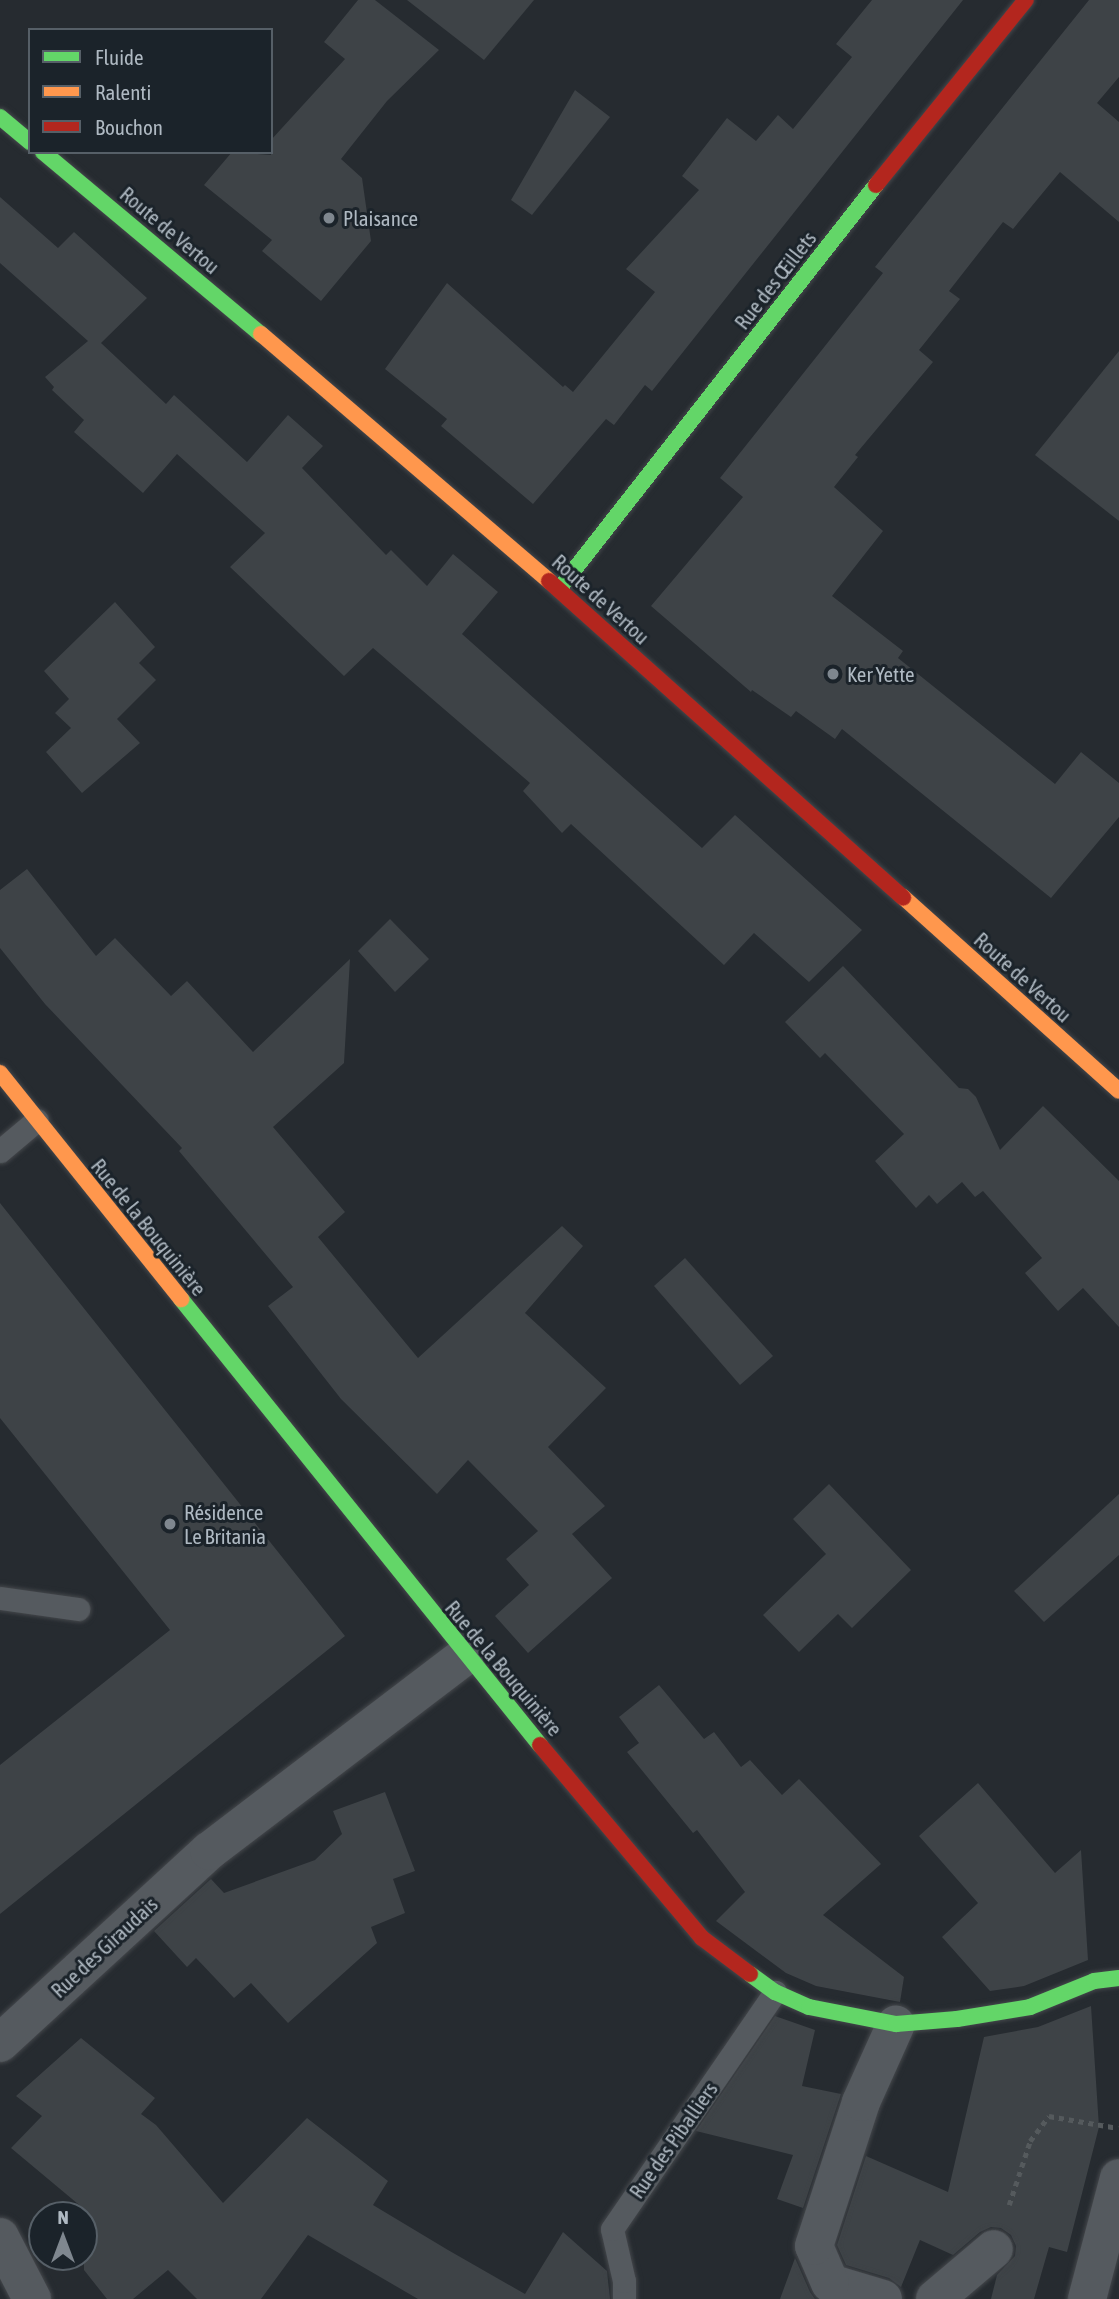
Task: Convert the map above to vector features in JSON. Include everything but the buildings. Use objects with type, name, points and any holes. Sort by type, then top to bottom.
[{"type":"street","name":"Rue des Œillets","points":[[559,589],[938,106],[1026,0]]},
{"type":"street","points":[[0,117],[28,140]]},
{"type":"street","name":"Route de Vertou","points":[[45,154],[230,307],[559,589],[1119,1091]]},
{"type":"street","name":"Rue de la Bouquinière","points":[[0,1073],[465,1656],[702,1938],[775,1992],[809,2007],[896,2024],[957,2019],[1030,2007],[1094,1981],[1119,1978]]},
{"type":"street","name":"Rue des Giraudais","points":[[0,2043],[209,1851],[465,1656]]},
{"type":"street","points":[[883,2299],[830,2283],[814,2246],[861,2102],[896,2024]]},
{"type":"street","points":[[1087,2299],[1119,2178]]},
{"type":"street","points":[[0,2237],[32,2299]]},
{"type":"street","points":[[935,2299],[994,2249]]},
{"type":"lane","points":[[0,1151],[37,1120]]},
{"type":"lane","points":[[0,1598],[78,1609]]},
{"type":"lane","name":"Rue des Piballiers","points":[[624,2299],[624,2281],[611,2229],[775,1992]]},
{"type":"path","points":[[994,2249],[1030,2141],[1049,2116],[1119,2128]]},
{"type":"traffic: fast","points":[[0,117],[28,140]]},
{"type":"traffic: fast","points":[[45,154],[261,334]]},
{"type":"traffic: fast","points":[[559,589],[876,185]]},
{"type":"traffic: fast","points":[[181,1299],[540,1745]]},
{"type":"traffic: fast","points":[[750,1974],[775,1992],[809,2007],[896,2024],[957,2019],[1030,2007],[1094,1981],[1119,1978]]},
{"type":"traffic: slow","points":[[261,334],[549,581]]},
{"type":"traffic: slow","points":[[903,897],[1119,1091]]},
{"type":"traffic: slow","points":[[0,1073],[181,1299]]},
{"type":"traffic: jam","points":[[876,185],[1026,0]]},
{"type":"traffic: jam","points":[[549,581],[903,897]]},
{"type":"traffic: jam","points":[[540,1745],[702,1938],[750,1974]]},
{"type":"place","name":"Plaisance","points":[[329,218]]},
{"type":"place","name":"Ker Yette","points":[[833,674]]},
{"type":"place","name":"Résidence Le Britania","points":[[170,1524]]}]
